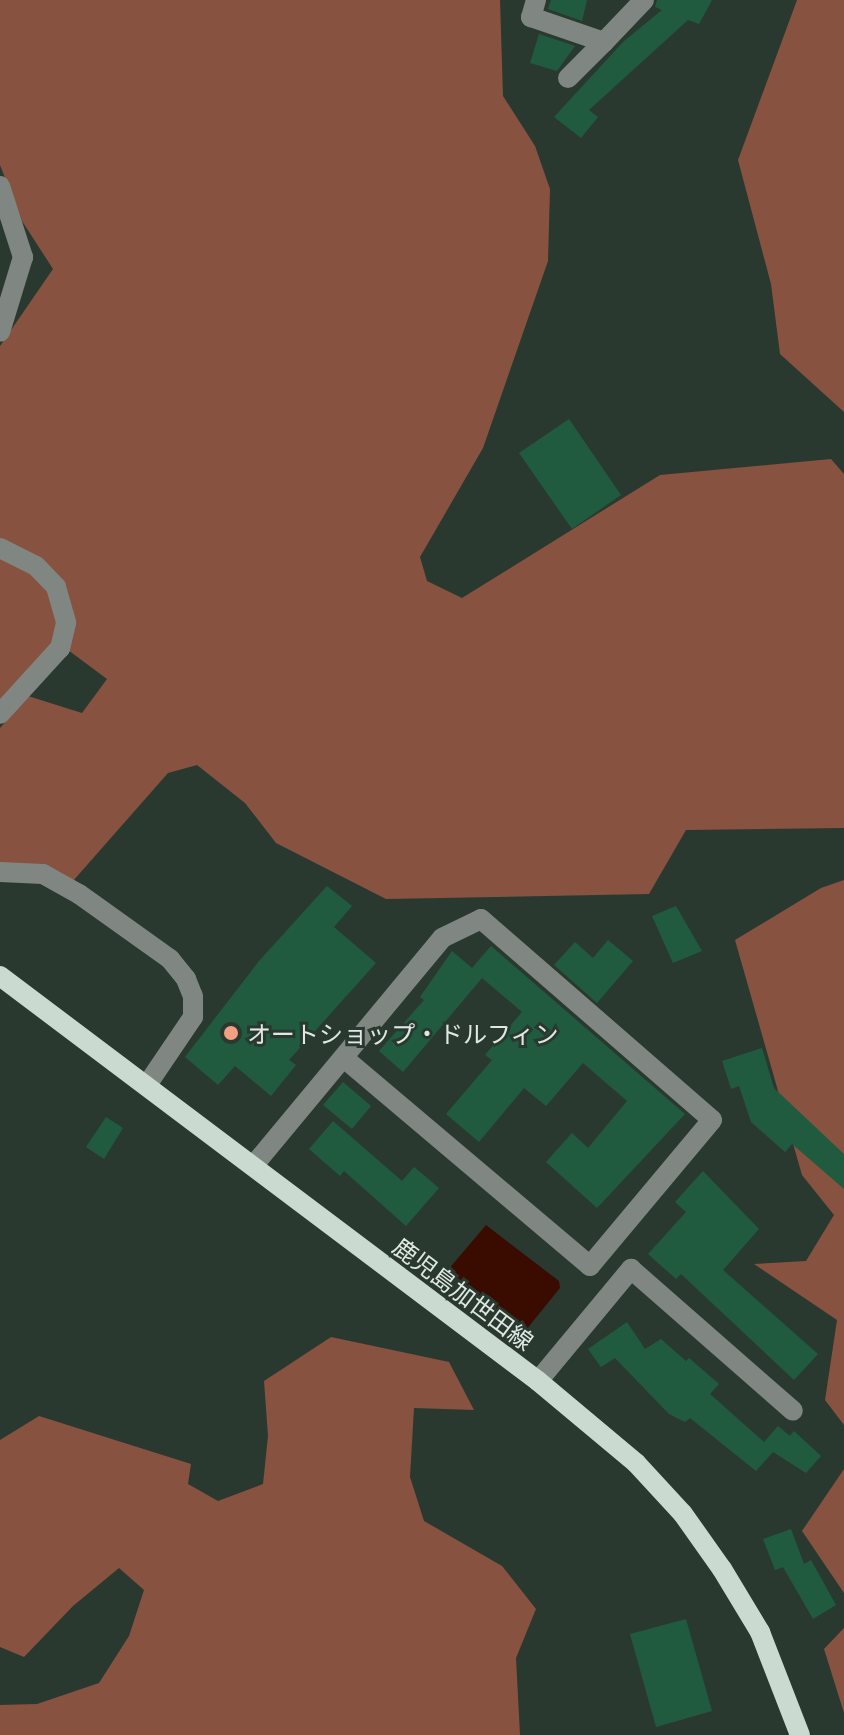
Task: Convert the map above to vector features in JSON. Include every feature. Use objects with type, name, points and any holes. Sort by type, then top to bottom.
[{"type":"main road","name":"鹿児島加世田線","points":[[0,976],[538,1381],[636,1463],[683,1514],[760,1632],[800,1735]]},
{"type":"street","points":[[536,0],[531,17],[604,42]]},
{"type":"street","points":[[568,78],[644,0]]},
{"type":"street","points":[[0,186],[23,257],[0,332]]},
{"type":"street","points":[[0,548],[36,566],[56,587],[66,623],[60,648],[0,714]]},
{"type":"street","points":[[0,872],[43,874],[79,894],[151,944],[186,979],[193,996],[193,1017],[147,1085]]},
{"type":"street","points":[[253,1166],[442,938],[481,919],[712,1120],[590,1266],[344,1058]]},
{"type":"street","points":[[538,1381],[631,1269],[793,1411]]},
{"type":"shaded area","points":[[0,0],[500,0],[503,96],[535,146],[550,189],[548,261],[483,448],[420,557],[427,581],[462,598],[660,475],[831,459],[844,474],[844,828],[686,830],[649,894],[386,899],[276,843],[245,803],[197,765],[168,773],[73,881],[0,868],[0,728],[28,696],[82,713],[107,679],[68,650],[73,610],[53,572],[0,538],[0,346],[53,269],[22,221],[0,165]]},
{"type":"shaded area","points":[[797,0],[844,0],[844,412],[780,354],[771,284],[738,160]]},
{"type":"shaded area","points":[[0,557],[38,577],[54,599],[60,625],[47,655],[0,701]]},
{"type":"shaded area","points":[[844,880],[844,1425],[825,1400],[837,1320],[754,1264],[806,1261],[834,1215],[802,1175],[735,940],[821,888]]},
{"type":"shaded area","points":[[486,1225],[559,1281],[560,1288],[526,1330],[447,1271]]},
{"type":"shaded area","points":[[331,1337],[449,1362],[474,1410],[414,1408],[410,1477],[424,1521],[502,1566],[536,1609],[516,1658],[520,1735],[0,1735],[0,1705],[37,1704],[99,1683],[129,1636],[144,1590],[119,1568],[73,1606],[24,1657],[0,1647],[0,1440],[39,1416],[191,1464],[188,1484],[218,1501],[263,1484],[268,1436],[264,1381]]},
{"type":"shaded area","points":[[844,1469],[844,1593],[802,1531]]},
{"type":"shaded area","points":[[844,1628],[844,1713],[824,1649]]},
{"type":"building","points":[[551,0],[587,0],[582,21],[548,9]]},
{"type":"building","points":[[657,0],[712,0],[699,24],[688,20],[589,110],[598,117],[581,138],[554,117],[624,41],[662,10],[655,7]]},
{"type":"building","points":[[539,34],[575,46],[557,71],[530,63]]},
{"type":"building","points":[[569,419],[621,495],[572,529],[519,453]]},
{"type":"building","points":[[327,886],[352,906],[334,927],[376,963],[289,1060],[296,1065],[271,1096],[235,1066],[218,1085],[185,1057],[259,961]]},
{"type":"building","points":[[676,906],[702,951],[673,963],[652,916]]},
{"type":"building","points":[[608,940],[633,961],[597,1003],[554,965],[575,942],[593,958]]},
{"type":"building","points":[[491,946],[685,1114],[597,1208],[546,1162],[572,1133],[588,1148],[627,1101],[583,1063],[546,1106],[524,1088],[479,1142],[446,1114],[492,1060],[485,1055],[522,1012],[482,978],[403,1072],[379,1051],[424,1000],[420,997],[452,951],[472,968]]},
{"type":"building","points":[[762,1048],[774,1088],[844,1154],[844,1189],[792,1144],[785,1152],[751,1122],[739,1086],[731,1089],[722,1061]]},
{"type":"building","points":[[343,1082],[371,1106],[352,1129],[323,1105]]},
{"type":"building","points":[[106,1117],[123,1128],[104,1159],[86,1147]]},
{"type":"building","points":[[333,1121],[402,1181],[414,1167],[439,1188],[406,1226],[344,1171],[340,1176],[309,1149]]},
{"type":"building","points":[[703,1171],[759,1229],[723,1270],[818,1354],[794,1380],[681,1274],[676,1279],[648,1254],[686,1212],[675,1202]]},
{"type":"building","points":[[627,1322],[645,1349],[661,1339],[719,1384],[710,1394],[764,1442],[778,1426],[790,1436],[794,1431],[821,1456],[806,1473],[773,1452],[756,1471],[690,1418],[685,1422],[669,1414],[615,1358],[601,1367],[588,1349]]},
{"type":"building","points":[[791,1529],[804,1564],[811,1560],[836,1605],[813,1619],[783,1567],[775,1570],[763,1539]]},
{"type":"building","points":[[686,1619],[712,1711],[656,1727],[630,1634]]},
{"type":"place","name":"オートショップ・ドルフィン","points":[[231,1033]]}]
